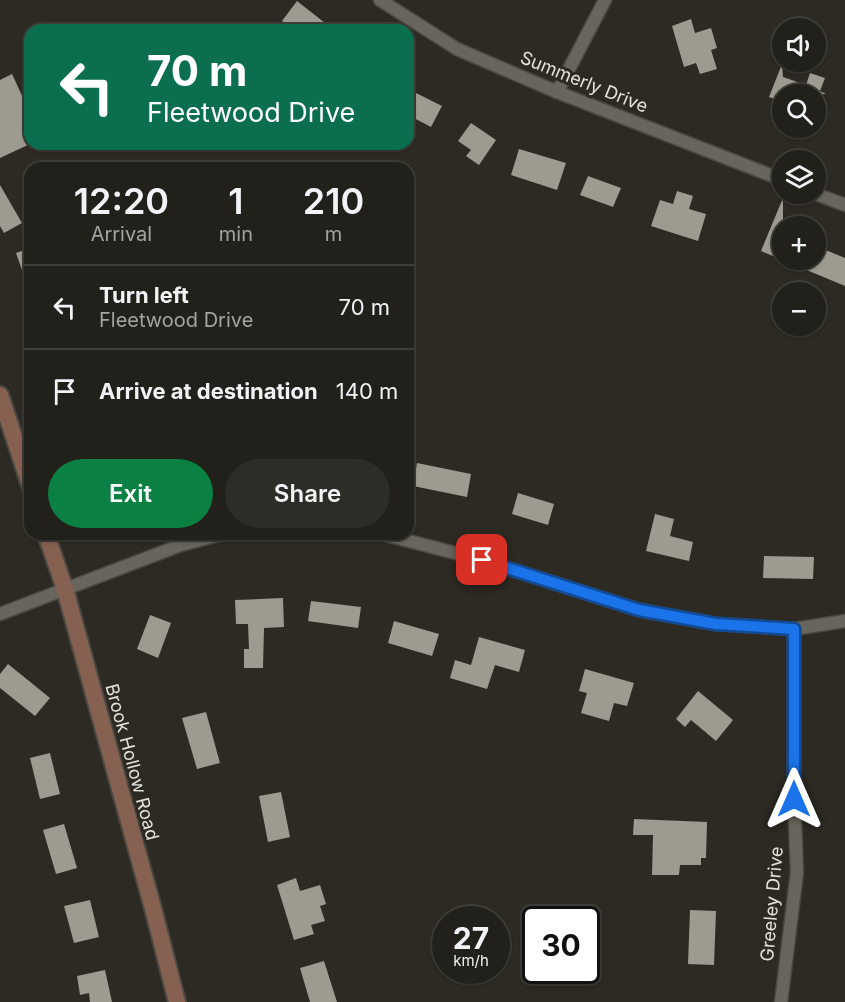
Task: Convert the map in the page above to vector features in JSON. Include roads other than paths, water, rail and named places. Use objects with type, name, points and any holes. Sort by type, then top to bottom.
[{"type":"street","name":"Summerly Drive","points":[[380,0],[457,49],[557,92],[772,176]]},
{"type":"street","points":[[557,92],[604,0]]},
{"type":"street","points":[[826,198],[845,205]]},
{"type":"street","points":[[0,395],[24,467]]},
{"type":"street","name":"Brook Hollow Road","points":[[48,540],[65,589],[177,1002]]},
{"type":"street","points":[[0,614],[200,540]]},
{"type":"street","points":[[405,540],[482,560],[639,610],[716,624],[794,629],[845,621]]},
{"type":"street","name":"Greeley Drive","points":[[780,1002],[797,872],[794,799],[794,629]]}]
